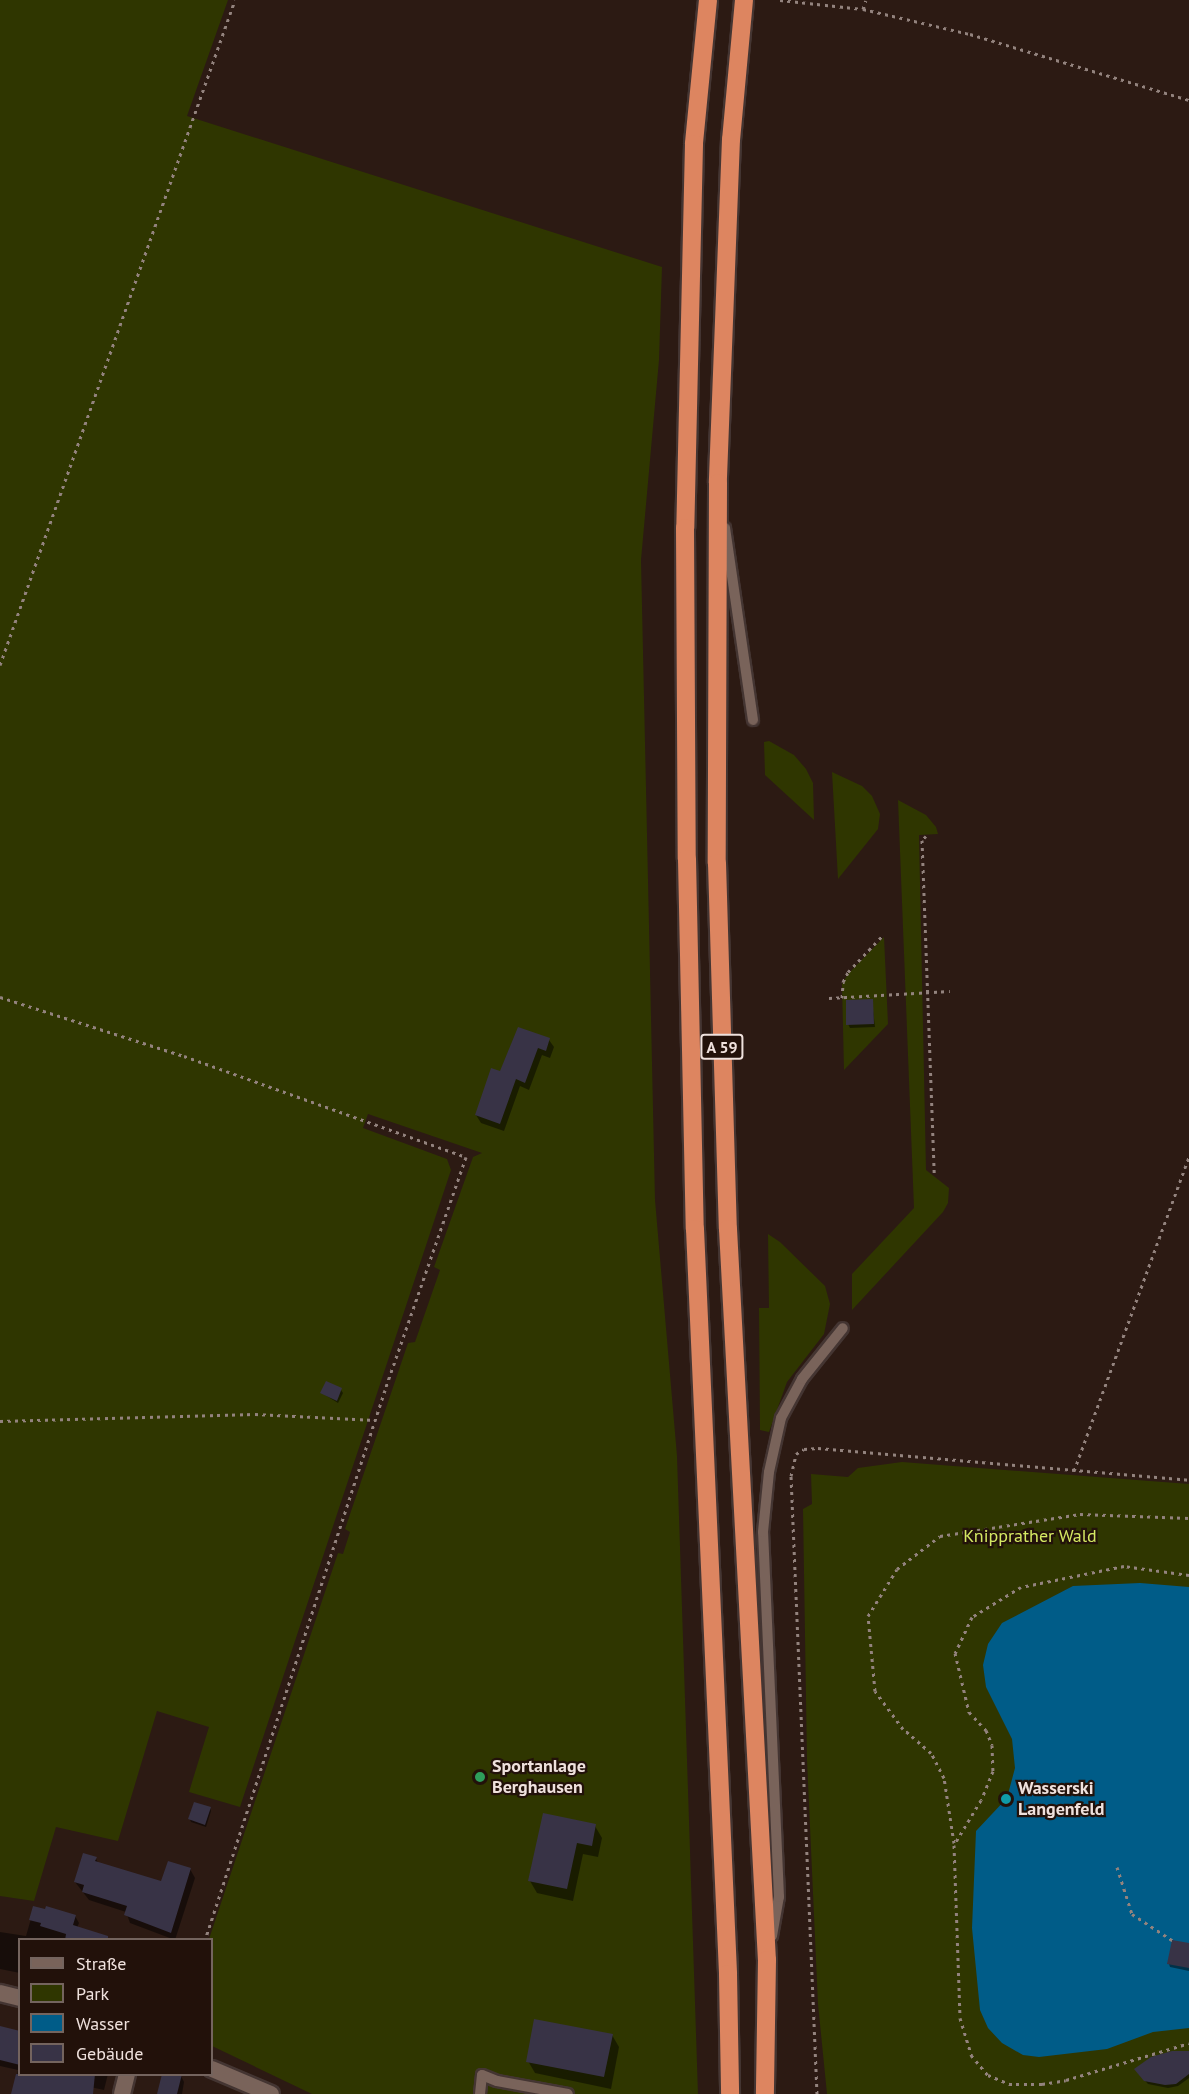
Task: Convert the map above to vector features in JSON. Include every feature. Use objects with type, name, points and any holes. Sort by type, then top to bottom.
[{"type":"highway","name":"A 59","points":[[708,0],[694,144],[685,528],[687,847],[695,1229],[728,1974],[730,2094]]},
{"type":"highway","name":"A 59","points":[[744,0],[731,138],[718,483],[717,864],[728,1217],[767,1960],[765,2094]]},
{"type":"street","points":[[0,1993],[18,1998]]},
{"type":"street","points":[[213,2068],[272,2094]]},
{"type":"street","points":[[122,2094],[126,2076]]},
{"type":"lane","points":[[718,483],[753,720]]},
{"type":"lane","points":[[767,1960],[779,1897],[764,1532],[769,1472],[781,1418],[802,1379],[843,1328]]},
{"type":"lane","points":[[480,2094],[482,2075],[497,2081],[568,2094]]},
{"type":"path","points":[[0,664],[235,0]]},
{"type":"path","points":[[780,0],[863,9],[970,34],[1189,100]]},
{"type":"path","points":[[863,9],[866,0]]},
{"type":"path","points":[[926,836],[922,840],[934,1174]]},
{"type":"path","points":[[842,998],[843,982],[848,972],[882,936]]},
{"type":"path","points":[[829,998],[950,992]]},
{"type":"path","points":[[0,997],[184,1056],[466,1157],[375,1420],[206,1938]]},
{"type":"path","points":[[1074,1471],[1189,1156]]},
{"type":"path","points":[[0,1421],[255,1414],[375,1420]]},
{"type":"path","points":[[817,2094],[791,1476],[791,1465],[796,1454],[804,1449],[818,1448],[1189,1480]]},
{"type":"path","points":[[1189,1518],[1080,1514],[940,1536],[897,1569],[868,1617],[875,1691],[903,1728],[931,1753],[944,1778],[954,1845],[960,2018],[971,2055],[988,2074],[1010,2084],[1042,2084],[1066,2080],[1189,2043]]},
{"type":"path","points":[[954,1845],[981,1800],[993,1771],[992,1745],[986,1730],[969,1712],[955,1653],[972,1617],[1021,1587],[1124,1566],[1189,1575]]},
{"type":"path","points":[[1117,1867],[1132,1914],[1172,1940]]},
{"type":"green space","points":[[0,0],[228,0],[187,116],[662,267],[659,360],[641,560],[655,1200],[677,1456],[698,2094],[312,2094],[213,2046],[213,1938],[209,1938],[338,1553],[343,1554],[350,1532],[345,1529],[408,1343],[415,1342],[440,1270],[434,1267],[473,1157],[482,1153],[368,1114],[363,1128],[447,1159],[451,1170],[240,1807],[189,1792],[209,1727],[157,1711],[118,1841],[56,1827],[34,1901],[0,1896]]},
{"type":"green space","points":[[769,741],[794,755],[806,769],[813,783],[814,820],[765,775],[764,742]]},
{"type":"green space","points":[[832,772],[862,786],[872,796],[880,814],[878,829],[838,879]]},
{"type":"green space","points":[[898,800],[926,815],[936,827],[938,834],[919,835],[926,1170],[949,1188],[948,1203],[943,1212],[852,1310],[852,1274],[914,1208]]},
{"type":"green space","points":[[884,937],[888,1024],[844,1070],[842,984],[848,974]]},
{"type":"green space","points":[[768,1234],[780,1242],[825,1286],[830,1304],[824,1334],[787,1382],[769,1432],[760,1430],[759,1308],[769,1308]]},
{"type":"green space","name":"Wasserski Langenfeld","points":[[902,1462],[1189,1484],[1189,2094],[827,2094],[818,2004],[807,1760],[803,1509],[812,1504],[811,1474],[848,1477],[858,1468]]},
{"type":"water","points":[[1140,1583],[1189,1587],[1189,2028],[1153,2032],[1107,2049],[1039,2057],[1023,2055],[1002,2043],[988,2028],[980,2010],[972,1928],[976,1831],[1007,1798],[1015,1768],[1012,1739],[986,1687],[983,1665],[988,1644],[1002,1623],[1073,1586]]},
{"type":"building","points":[[873,999],[874,1024],[846,1025],[846,1000]]},
{"type":"building","points":[[518,1027],[550,1038],[546,1051],[538,1048],[525,1083],[516,1079],[500,1124],[475,1115],[491,1068],[500,1071]]},
{"type":"building","points":[[326,1381],[342,1388],[337,1401],[320,1393]]},
{"type":"building","points":[[194,1802],[211,1807],[205,1825],[188,1819]]},
{"type":"building","points":[[543,1813],[596,1824],[592,1846],[577,1843],[567,1889],[528,1881]]},
{"type":"building","points":[[83,1853],[97,1857],[95,1861],[161,1881],[168,1861],[191,1868],[171,1933],[124,1915],[127,1906],[82,1892],[84,1885],[74,1882]]},
{"type":"building","points":[[33,1906],[45,1909],[46,1906],[76,1915],[73,1925],[108,1936],[108,1938],[65,1938],[66,1934],[29,1920]]},
{"type":"building","points":[[1172,1940],[1189,1943],[1189,1968],[1167,1964]]},
{"type":"building","points":[[534,2019],[613,2034],[604,2077],[526,2062]]},
{"type":"building","points":[[0,2026],[18,2030],[18,2064],[0,2060]]},
{"type":"building","points":[[1172,2051],[1189,2051],[1189,2074],[1176,2084],[1165,2085],[1144,2081],[1134,2069],[1151,2057]]},
{"type":"building","points":[[16,2074],[18,2076],[95,2076],[93,2094],[11,2094]]},
{"type":"building","points":[[162,2076],[182,2076],[177,2094],[157,2094]]},
{"type":"place","name":"Sportanlage Berghausen","points":[[480,1777]]},
{"type":"place","name":"Wasserski Langenfeld","points":[[1006,1799]]},
{"type":"park label","name":"Knipprather Wald","points":[[1030,1536]]}]
